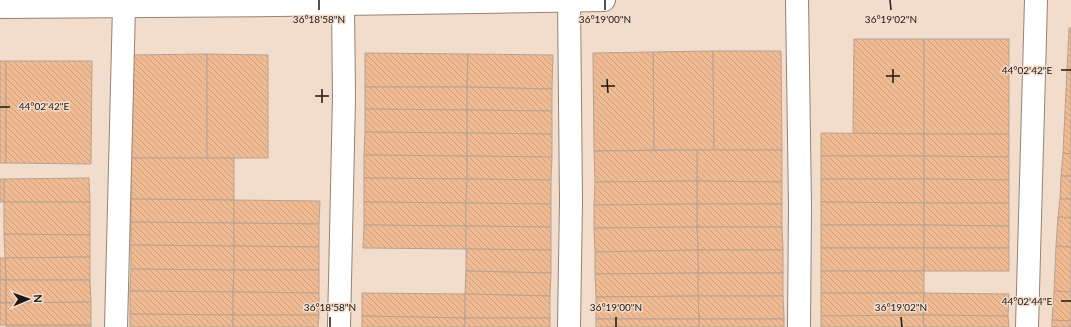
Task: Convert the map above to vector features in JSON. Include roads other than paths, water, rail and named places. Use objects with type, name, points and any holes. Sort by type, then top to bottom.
[{"type":"street","points":[[0,7],[21,3],[124,6],[604,0]]},
{"type":"street","points":[[797,0],[800,206],[799,327]]},
{"type":"street","points":[[1027,327],[1036,0]]},
{"type":"street","points":[[569,1],[571,201],[569,327]]},
{"type":"street","points":[[339,327],[344,97],[343,4]]},
{"type":"street","points":[[116,327],[124,6]]}]
